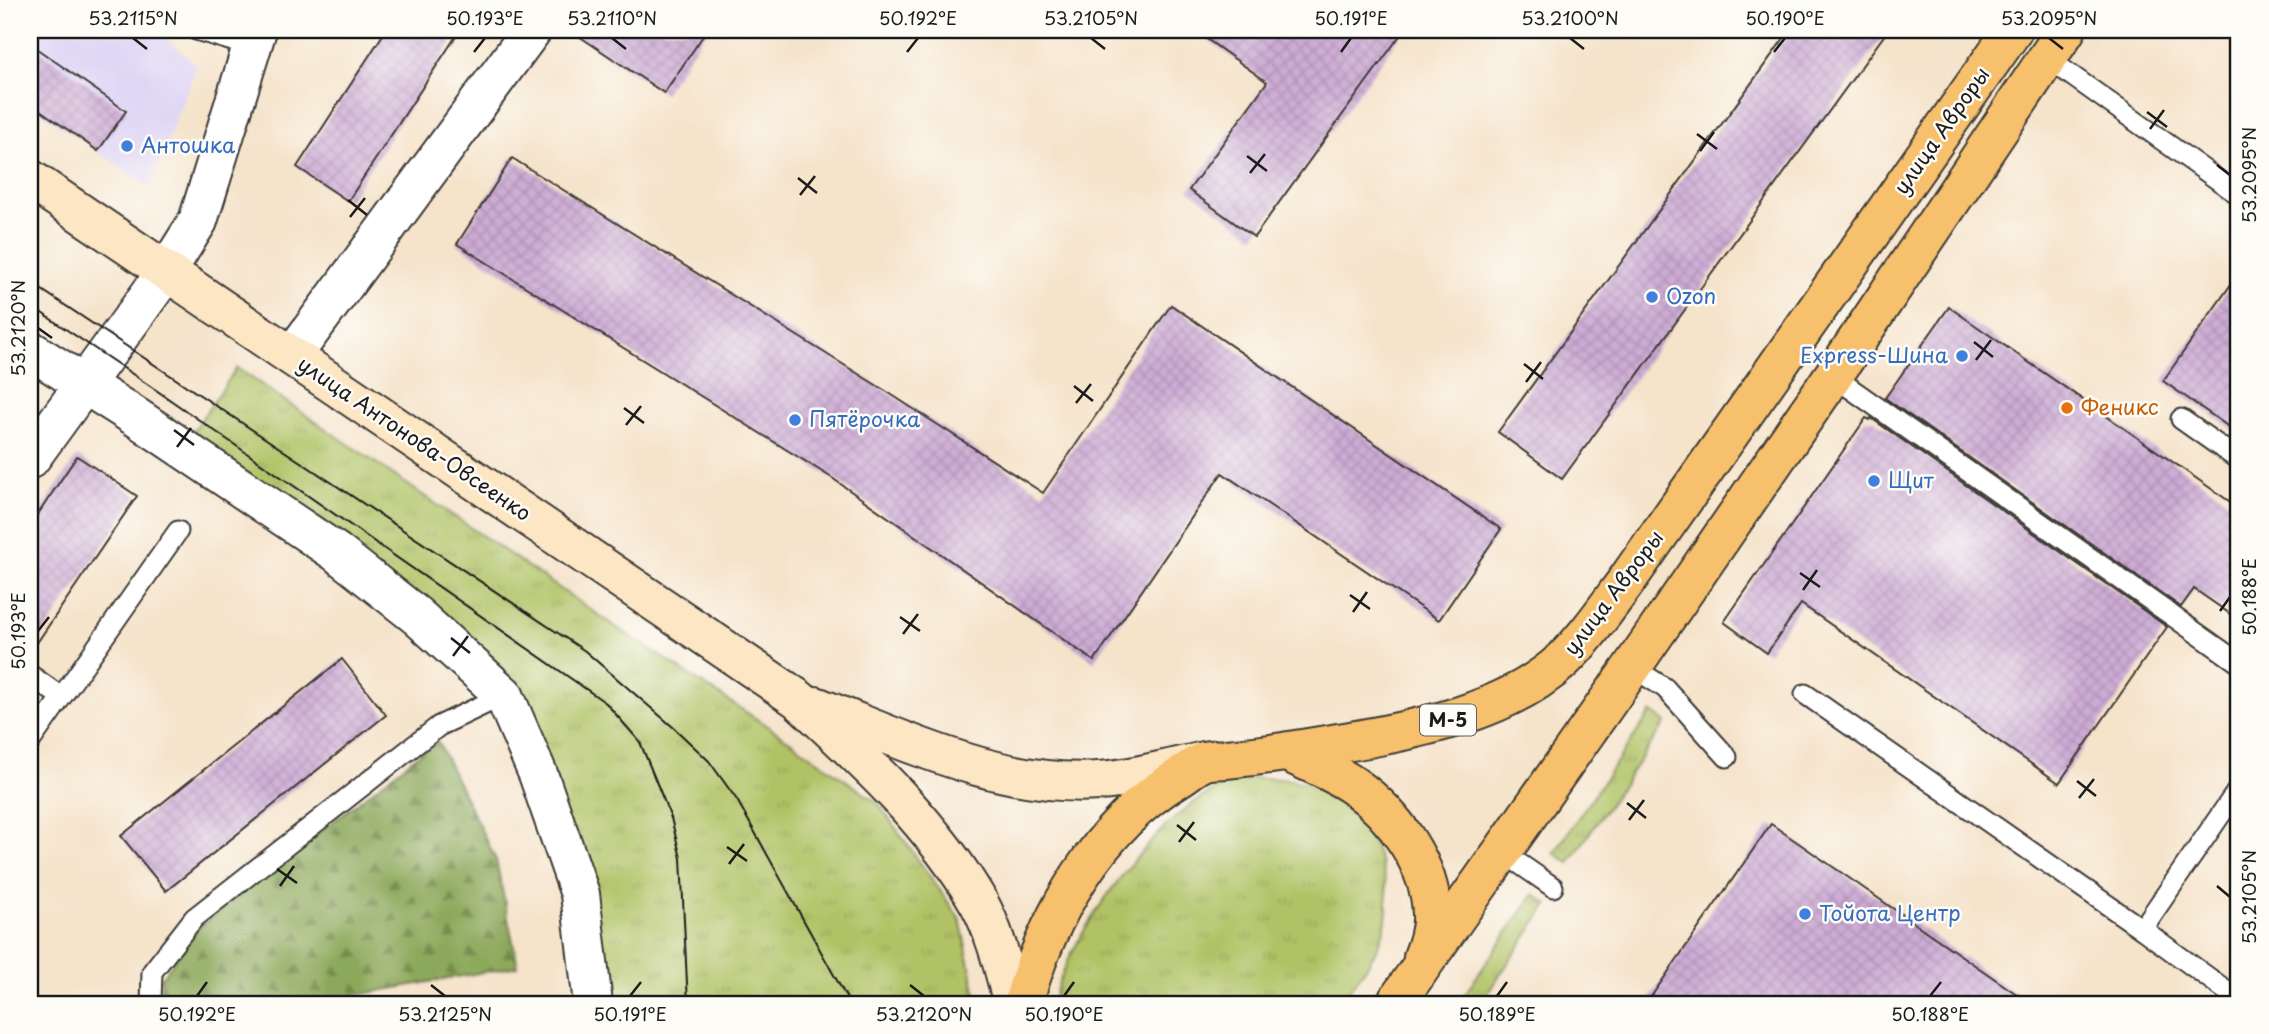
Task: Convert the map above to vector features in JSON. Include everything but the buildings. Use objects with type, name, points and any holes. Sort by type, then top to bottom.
[{"type":"main road","name":"улица Авроры","points":[[1023,1004],[1034,965],[1048,931],[1071,890],[1100,850],[1130,816],[1163,786],[1205,761],[1287,752],[1453,719],[1499,702],[1535,682],[1562,661],[1585,636],[1625,583],[2013,30]]},
{"type":"main road","points":[[1395,1004],[1833,376],[2056,44]]},
{"type":"main road","name":"улица Антонова-Овсеенко","points":[[30,179],[798,699],[901,797],[952,862],[983,912],[1002,958],[1013,1004]]},
{"type":"main road","name":"улица Антонова-Овсеенко","points":[[798,699],[953,758],[1007,774],[1053,780],[1100,781],[1205,761]]},
{"type":"main road","points":[[1287,752],[1352,784],[1393,822],[1409,845],[1429,892],[1432,916],[1430,940],[1419,969]]},
{"type":"street","points":[[292,356],[532,30]]},
{"type":"street","points":[[30,458],[166,272],[198,221],[255,38]]},
{"type":"street","points":[[30,350],[136,417],[336,552],[417,616],[504,695],[538,774],[580,894],[593,1004]]},
{"type":"lane","points":[[196,30],[255,38]]},
{"type":"lane","points":[[2056,44],[2239,195]]},
{"type":"lane","points":[[1833,376],[2239,663]]},
{"type":"lane","points":[[2181,419],[2239,460]]},
{"type":"lane","points":[[30,742],[178,531]]},
{"type":"lane","points":[[1632,667],[1665,688],[1727,757]]},
{"type":"lane","points":[[30,675],[61,697]]},
{"type":"lane","points":[[1805,694],[2142,929],[2239,1000]]},
{"type":"lane","points":[[151,1004],[152,972],[194,918],[439,726],[504,695]]},
{"type":"lane","points":[[2142,929],[2239,788]]},
{"type":"lane","points":[[1502,851],[1553,887]]},
{"type":"shaded area","name":"Антошка","points":[[30,30],[155,30],[197,65],[149,187],[30,105]]},
{"type":"green space","points":[[237,368],[878,803],[960,919],[978,1004],[603,1004],[593,885],[457,635],[187,440]]},
{"type":"green space","points":[[1651,712],[1666,722],[1569,863],[1554,853]]},
{"type":"green space","points":[[437,740],[496,860],[518,966],[307,1004],[161,1004],[161,978],[200,926]]},
{"type":"green space","points":[[1253,778],[1301,782],[1334,796],[1362,824],[1380,861],[1387,900],[1384,931],[1368,964],[1340,1004],[1053,1004],[1060,978],[1074,949],[1113,887],[1137,858],[1161,831],[1207,794]]},
{"type":"green space","points":[[1534,894],[1548,905],[1480,1004],[1458,1004]]},
{"type":"tram line","points":[[30,282],[585,651],[673,727],[709,761],[737,800],[850,1004]]},
{"type":"tram line","points":[[30,305],[606,703],[640,742],[671,818],[681,858],[688,1004]]},
{"type":"place","name":"Антошка","points":[[127,146]]},
{"type":"place","name":"Ozon","points":[[1652,297]]},
{"type":"place","name":"Express-Шина","points":[[1962,356]]},
{"type":"place","name":"Феникс","points":[[2067,408]]},
{"type":"place","name":"Пятёрочка","points":[[795,420]]},
{"type":"place","name":"Щит","points":[[1874,481]]},
{"type":"place","name":"Тойота Центр","points":[[1805,914]]}]
